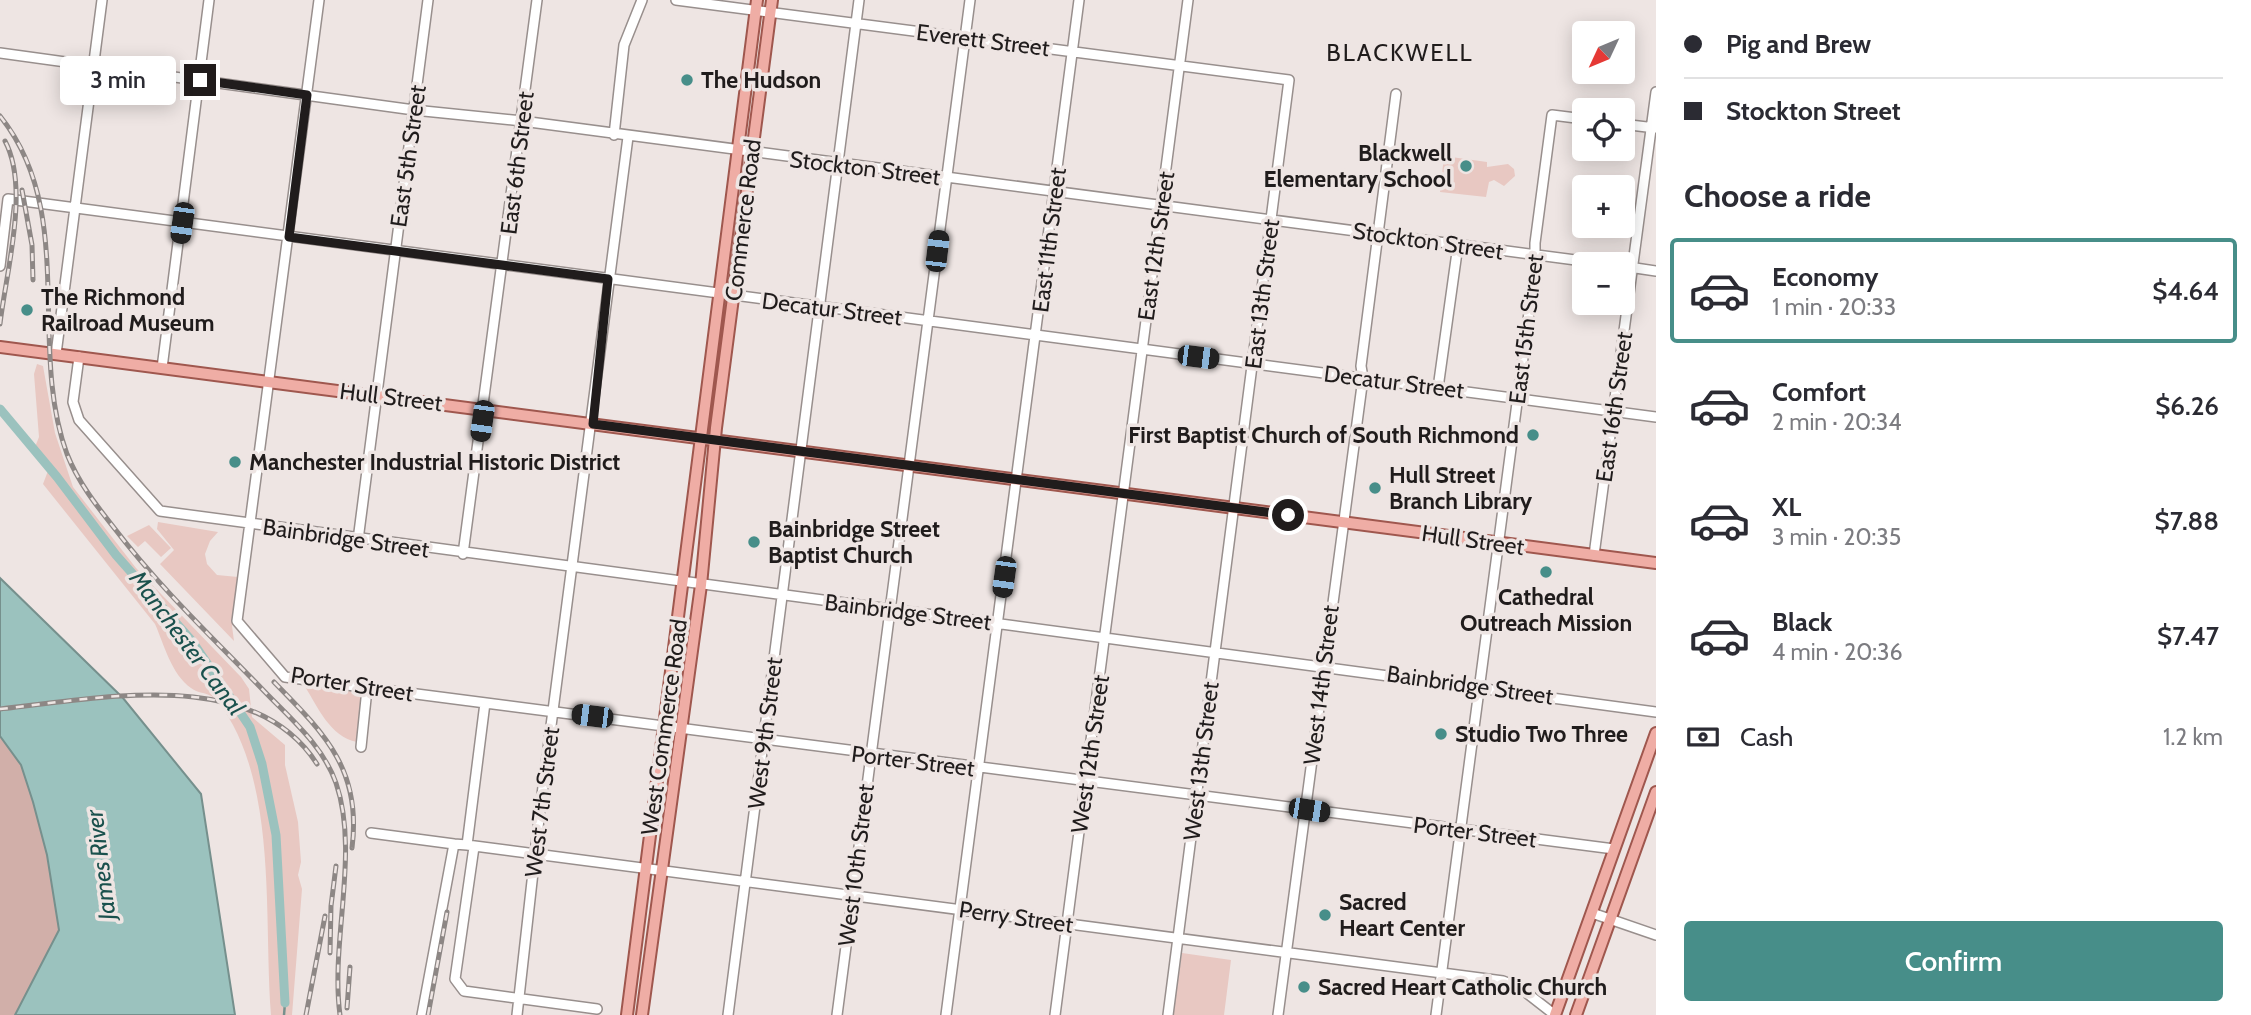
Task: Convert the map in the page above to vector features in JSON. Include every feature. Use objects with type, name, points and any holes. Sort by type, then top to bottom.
[{"type":"main road","name":"Commerce Road","points":[[715,440],[772,0]]},
{"type":"main road","name":"Commerce Road","points":[[700,438],[756,5]]},
{"type":"main road","name":"Hull Street","points":[[0,347],[1656,563]]},
{"type":"main road","name":"West Commerce Road","points":[[627,1015],[684,583],[700,438]]},
{"type":"main road","name":"West Commerce Road","points":[[642,1015],[701,585],[715,440]]},
{"type":"main road","points":[[1555,1015],[1656,733]]},
{"type":"main road","points":[[1576,1015],[1610,919],[1652,818],[1656,792]]},
{"type":"street","points":[[56,354],[102,0]]},
{"type":"street","points":[[162,368],[209,0]]},
{"type":"street","points":[[249,525],[319,0]]},
{"type":"street","name":"East 5th Street","points":[[358,540],[428,0]]},
{"type":"street","name":"East 6th Street","points":[[463,554],[537,0]]},
{"type":"street","points":[[614,135],[624,46],[642,0]]},
{"type":"street","name":"Everett Street","points":[[676,0],[756,5],[770,12],[856,25],[1289,80]]},
{"type":"street","name":"West 9th Street","points":[[728,1015],[859,0]]},
{"type":"street","name":"West 10th Street","points":[[837,1015],[970,0]]},
{"type":"street","name":"East 11th Street","points":[[946,1015],[1038,335],[1053,193],[1079,0]]},
{"type":"street","name":"East 12th Street","points":[[1124,493],[1188,0]]},
{"type":"street","name":"Stockton Street","points":[[0,53],[414,110],[522,121],[737,152],[1572,260]]},
{"type":"street","name":"East 13th Street","points":[[1234,508],[1289,80]]},
{"type":"street","name":"East 16th Street","points":[[1635,255],[1654,128],[1656,92]]},
{"type":"street","name":"West 14th Street","points":[[1278,1015],[1363,378],[1360,366],[1396,94]]},
{"type":"street","name":"East 15th Street","points":[[1436,1015],[1518,398],[1552,115],[1572,118]]},
{"type":"street","points":[[1635,126],[1654,128]]},
{"type":"street","name":"West 7th Street","points":[[517,1015],[553,711],[593,424],[608,279],[628,137]]},
{"type":"street","name":"Decatur Street","points":[[0,266],[8,199],[1656,417]]},
{"type":"street","points":[[1438,388],[1458,245]]},
{"type":"street","points":[[1635,268],[1656,271]]},
{"type":"street","name":"East 16th Street","points":[[1594,555],[1626,315]]},
{"type":"street","name":"Bainbridge Street","points":[[79,358],[73,402],[79,420],[160,511],[358,540],[1479,686],[1656,712]]},
{"type":"street","name":"West 12th Street","points":[[1055,1015],[1124,493]]},
{"type":"street","name":"West 13th Street","points":[[1168,1015],[1234,508]]},
{"type":"street","name":"Porter Street","points":[[249,525],[237,621],[285,677],[665,725],[764,741],[1086,783],[1614,849]]},
{"type":"street","points":[[361,747],[367,689]]},
{"type":"street","points":[[485,703],[456,983],[464,991],[597,1009]]},
{"type":"street","name":"Perry Street","points":[[371,833],[1513,984],[1555,1015]]},
{"type":"street","points":[[422,1015],[454,844]]},
{"type":"street","points":[[1592,913],[1656,936]]},
{"type":"shaded area","points":[[1444,156],[1487,162],[1487,167],[1508,164],[1514,169],[1515,176],[1504,186],[1494,180],[1489,182],[1486,197],[1440,192]]},
{"type":"shaded area","points":[[37,364],[43,366],[55,433],[73,487],[136,568],[241,677],[249,689],[252,717],[285,745],[285,765],[298,822],[301,862],[298,875],[302,889],[292,1015],[271,1015],[266,867],[256,792],[247,757],[221,705],[211,696],[191,688],[178,675],[155,624],[43,484],[51,463],[35,447],[39,437],[34,374]]},
{"type":"shaded area","points":[[158,522],[218,532],[210,541],[205,554],[207,564],[217,575],[238,577],[232,626],[234,641],[160,564],[174,550],[157,529]]},
{"type":"shaded area","points":[[149,525],[171,548],[161,557],[145,541],[138,547],[127,536]]},
{"type":"shaded area","points":[[304,685],[362,693],[357,742],[332,728]]},
{"type":"shaded area","points":[[0,736],[21,765],[33,802],[47,855],[59,930],[15,1015],[0,1015]]},
{"type":"shaded area","points":[[1182,953],[1231,960],[1224,1015],[1173,1015]]},
{"type":"water","name":"James River","points":[[0,578],[123,698],[201,794],[235,1015],[15,1015],[59,930],[47,855],[33,802],[21,765],[0,736]]},
{"type":"waterway","name":"Manchester Canal","points":[[0,409],[57,477],[116,555],[192,641],[250,727],[262,764],[276,835],[285,1003]]},
{"type":"waterway","points":[[284,1015],[285,1003]]},
{"type":"railway","points":[[0,116],[24,154],[38,194],[45,237],[51,369],[56,412],[71,464],[94,502],[132,551],[188,613],[306,734],[323,757],[336,783],[343,810],[345,839],[338,987],[340,1015]]},
{"type":"railway","points":[[0,324],[16,206],[16,182],[5,141]]},
{"type":"railway","points":[[22,190],[32,245],[33,280]]},
{"type":"railway","points":[[274,682],[309,719],[336,755],[351,796],[354,821],[352,848]]},
{"type":"railway","points":[[0,709],[126,696],[171,695],[214,700],[254,712],[289,733],[317,764]]},
{"type":"railway","points":[[330,953],[331,906],[336,866]]},
{"type":"railway","points":[[428,1015],[447,912]]},
{"type":"railway","points":[[306,1015],[325,916]]},
{"type":"railway","points":[[347,1008],[350,967]]},
{"type":"place","name":"The Hudson","points":[[687,80]]},
{"type":"place","name":"Blackwell Elementary School","points":[[1466,166]]},
{"type":"place","name":"The Richmond Railroad Museum","points":[[27,310]]},
{"type":"place","name":"First Baptist Church of South Richmond","points":[[1533,435]]},
{"type":"place","name":"Manchester Industrial Historic District","points":[[235,462]]},
{"type":"place","name":"Hull Street Branch Library","points":[[1375,488]]},
{"type":"place","name":"Bainbridge Street Baptist Church","points":[[754,542]]},
{"type":"place","name":"Cathedral Outreach Mission","points":[[1546,572]]},
{"type":"place","name":"Studio Two Three","points":[[1441,734]]},
{"type":"place","name":"Sacred Heart Center","points":[[1325,915]]},
{"type":"place","name":"Sacred Heart Catholic Church","points":[[1304,987]]},
{"type":"district","name":"BLACKWELL","points":[[1400,53]]},
{"type":"route","points":[[200,80],[307,95],[289,237],[608,279],[593,424],[1288,515]]}]
